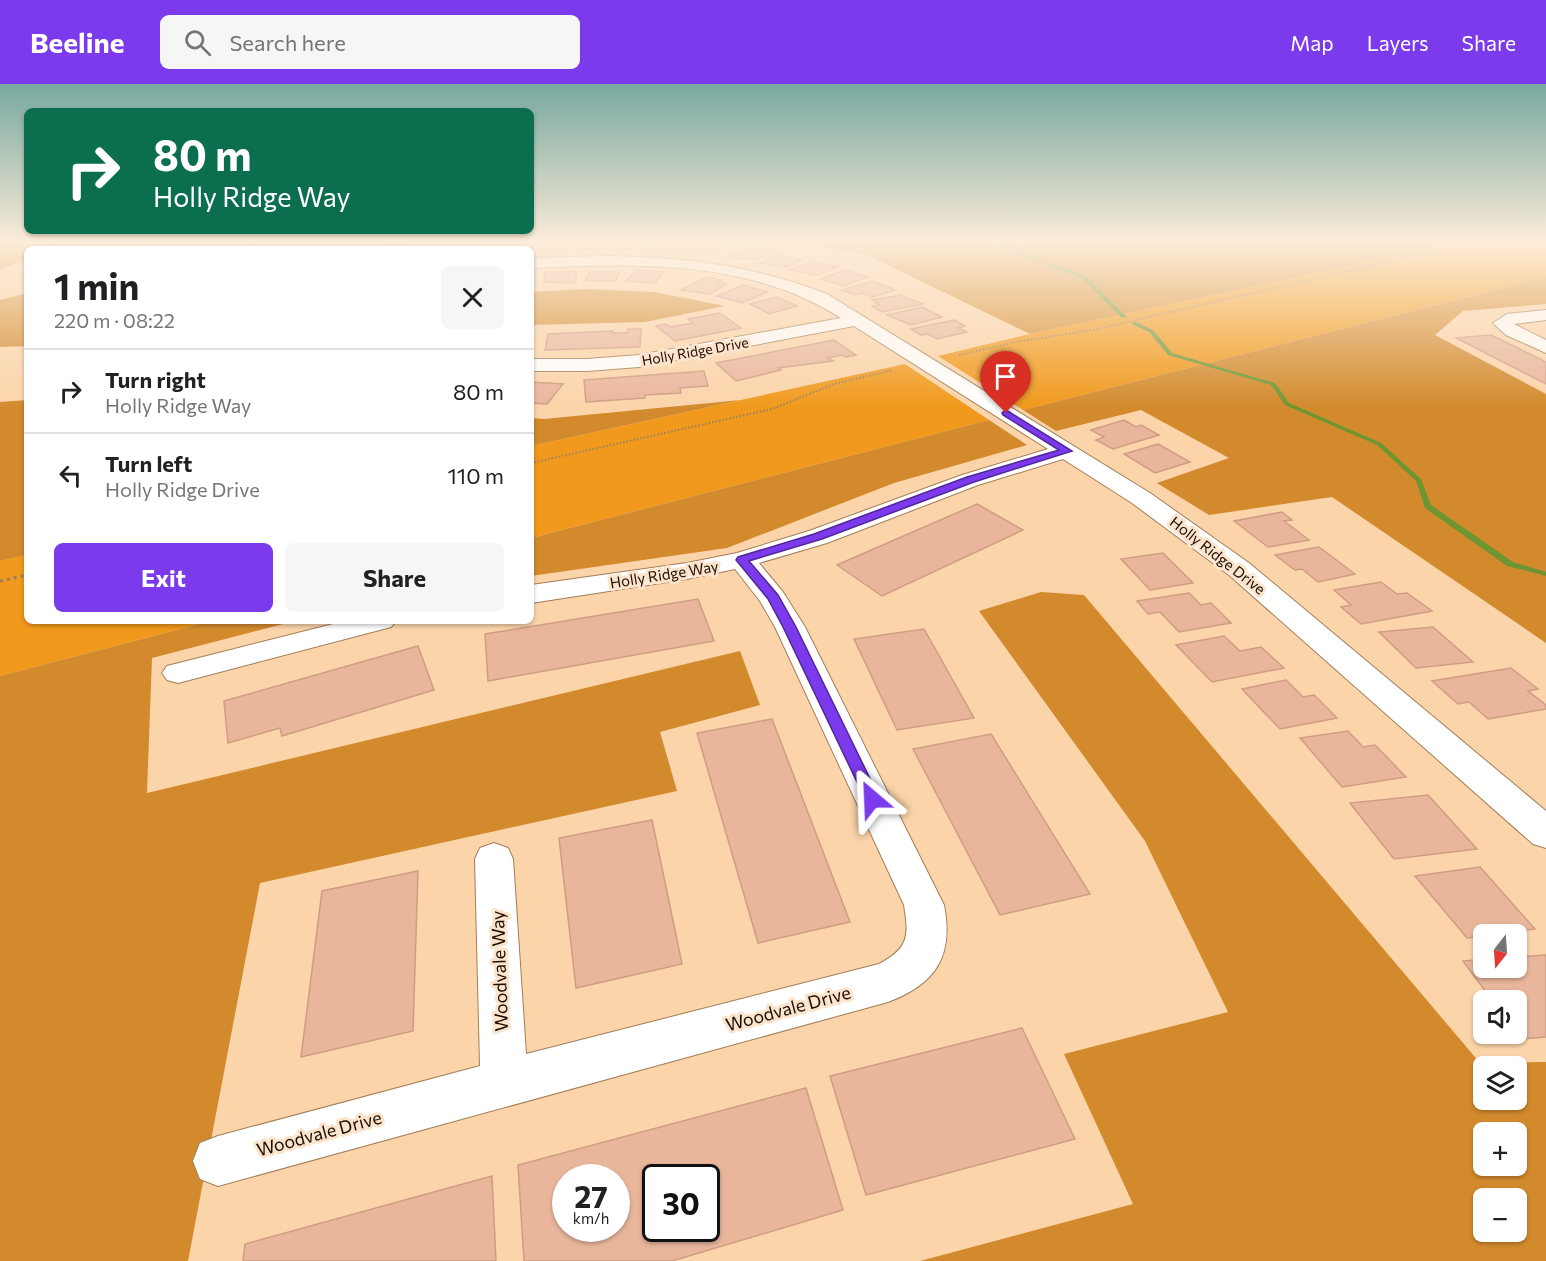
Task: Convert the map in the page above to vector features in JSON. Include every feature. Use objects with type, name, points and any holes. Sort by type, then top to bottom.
[{"type":"street","name":"Holly Ridge Drive","points":[[817,298],[858,320],[1161,511],[1239,569],[1546,833]]},
{"type":"street","points":[[1546,315],[1513,318],[1502,323],[1512,331],[1546,347]]},
{"type":"street","name":"Holly Ridge Drive","points":[[534,365],[587,365],[639,361],[858,320]]},
{"type":"street","name":"Holly Ridge Way","points":[[534,594],[687,572],[742,560],[818,537],[970,480],[1067,451]]},
{"type":"street","name":"Woodvale Drive","points":[[218,1161],[888,982],[912,970],[924,952],[929,929],[924,905],[790,627],[773,598],[742,560]]},
{"type":"street","points":[[178,674],[370,624]]},
{"type":"street","name":"Woodvale Way","points":[[494,859],[504,1083]]},
{"type":"path","points":[[534,462],[772,409],[834,384],[1016,342],[1096,329],[1231,298]]},
{"type":"path","points":[[0,581],[24,576]]},
{"type":"shaded area","points":[[24,298],[24,346],[0,347],[0,300]]},
{"type":"shaded area","points":[[534,298],[684,298],[725,306],[645,322],[534,325]]},
{"type":"shaded area","points":[[956,298],[1199,298],[1030,334]]},
{"type":"shaded area","points":[[1199,298],[1464,298],[1023,410],[938,356]]},
{"type":"shaded area","points":[[1464,298],[1546,298],[1546,304],[1463,311],[1435,335],[1546,394],[1546,643],[1332,497],[1209,515],[1157,483],[1229,458],[1141,410],[1056,431],[1023,410]]},
{"type":"shaded area","points":[[905,364],[989,420],[534,537],[534,445]]},
{"type":"shaded area","points":[[24,400],[24,556],[0,561],[0,402]]},
{"type":"shaded area","points":[[741,400],[534,445],[534,418]]},
{"type":"shaded area","points":[[989,420],[1027,445],[894,483],[727,548],[534,576],[534,537]]},
{"type":"shaded area","points":[[24,556],[24,624],[199,624],[0,676],[0,561]]},
{"type":"shaded area","points":[[1041,592],[1084,595],[1474,1056],[1473,1110],[1527,1110],[1527,1062],[1546,1062],[1546,1261],[920,1261],[1133,1204],[1064,1054],[1228,1012],[1145,841],[979,611]]},
{"type":"shaded area","points":[[199,624],[283,624],[152,658],[147,793],[740,651],[760,705],[660,732],[677,791],[260,883],[188,1261],[0,1261],[0,676]]},
{"type":"building","points":[[724,298],[754,298],[742,303]]},
{"type":"building","points":[[779,298],[797,306],[769,314],[750,304]]},
{"type":"building","points":[[907,298],[923,304],[882,312],[872,306],[880,305],[872,300]]},
{"type":"building","points":[[922,307],[942,317],[911,325],[887,315]]},
{"type":"building","points":[[720,313],[741,328],[675,341],[656,326],[666,324],[670,327],[693,323],[688,319]]},
{"type":"building","points":[[954,320],[965,326],[958,328],[967,332],[937,339],[928,334],[921,335],[911,329]]},
{"type":"building","points":[[628,329],[641,329],[640,347],[545,350],[548,334],[613,331],[613,333],[627,333]]},
{"type":"building","points":[[1491,335],[1546,362],[1546,384],[1456,338]]},
{"type":"building","points":[[834,340],[856,355],[846,357],[842,355],[828,358],[833,361],[778,368],[781,370],[736,381],[716,363]]},
{"type":"building","points":[[704,371],[708,386],[680,388],[681,393],[645,395],[645,398],[586,402],[584,380]]},
{"type":"building","points":[[534,382],[563,384],[547,404],[534,403]]},
{"type":"building","points":[[1124,420],[1136,427],[1141,425],[1159,435],[1113,449],[1096,440],[1104,437],[1091,430]]},
{"type":"building","points":[[1158,444],[1190,462],[1155,473],[1124,454]]},
{"type":"building","points":[[977,504],[1023,530],[882,596],[837,565]]},
{"type":"building","points":[[1282,512],[1292,520],[1284,521],[1309,540],[1268,547],[1234,521]]},
{"type":"building","points":[[1319,547],[1355,574],[1318,582],[1302,569],[1295,570],[1275,555]]},
{"type":"building","points":[[1163,553],[1193,583],[1150,590],[1121,559]]},
{"type":"building","points":[[1381,582],[1397,594],[1407,593],[1432,611],[1361,624],[1341,607],[1351,605],[1334,590]]},
{"type":"building","points":[[1189,593],[1201,605],[1211,603],[1231,623],[1179,632],[1160,612],[1148,614],[1137,601]]},
{"type":"building","points":[[698,599],[714,641],[488,681],[485,634]]},
{"type":"building","points":[[1433,627],[1473,662],[1416,668],[1379,632]]},
{"type":"building","points":[[924,629],[974,718],[897,730],[854,639]]},
{"type":"building","points":[[1224,636],[1240,651],[1261,647],[1284,668],[1212,682],[1176,645]]},
{"type":"building","points":[[418,646],[434,690],[282,736],[280,728],[228,743],[224,701]]},
{"type":"building","points":[[1511,668],[1538,689],[1528,691],[1546,705],[1546,709],[1488,719],[1469,702],[1458,704],[1432,681]]},
{"type":"building","points":[[1286,680],[1303,697],[1314,695],[1337,718],[1280,729],[1242,689]]},
{"type":"building","points":[[772,719],[850,922],[758,943],[697,733]]},
{"type":"building","points":[[1348,731],[1363,747],[1375,745],[1406,777],[1342,787],[1300,738]]},
{"type":"building","points":[[991,734],[1090,894],[1000,915],[913,749]]},
{"type":"building","points":[[1428,795],[1477,849],[1394,859],[1350,803]]},
{"type":"building","points":[[652,820],[682,964],[576,988],[559,838]]},
{"type":"building","points":[[1480,867],[1535,929],[1527,930],[1527,924],[1473,924],[1473,937],[1467,938],[1415,876]]},
{"type":"building","points":[[418,871],[413,1031],[301,1057],[322,891]]},
{"type":"building","points":[[1546,955],[1546,1037],[1527,1038],[1527,990],[1485,990],[1476,978],[1527,978],[1527,956]]},
{"type":"building","points":[[1473,960],[1473,974],[1463,961]]},
{"type":"building","points":[[1022,1028],[1075,1139],[866,1195],[830,1076]]},
{"type":"building","points":[[806,1088],[843,1210],[672,1261],[524,1261],[518,1165]]},
{"type":"building","points":[[492,1176],[496,1261],[243,1261],[245,1244]]},
{"type":"waterway","points":[[1105,298],[1124,317]]},
{"type":"waterway","points":[[1134,323],[1151,331],[1170,354],[1273,384],[1287,404],[1379,444],[1419,480],[1428,506],[1510,564],[1546,574]]},
{"type":"route","points":[[872,799],[790,627],[773,598],[742,560],[818,537],[970,480],[1067,451],[1006,413]]}]
